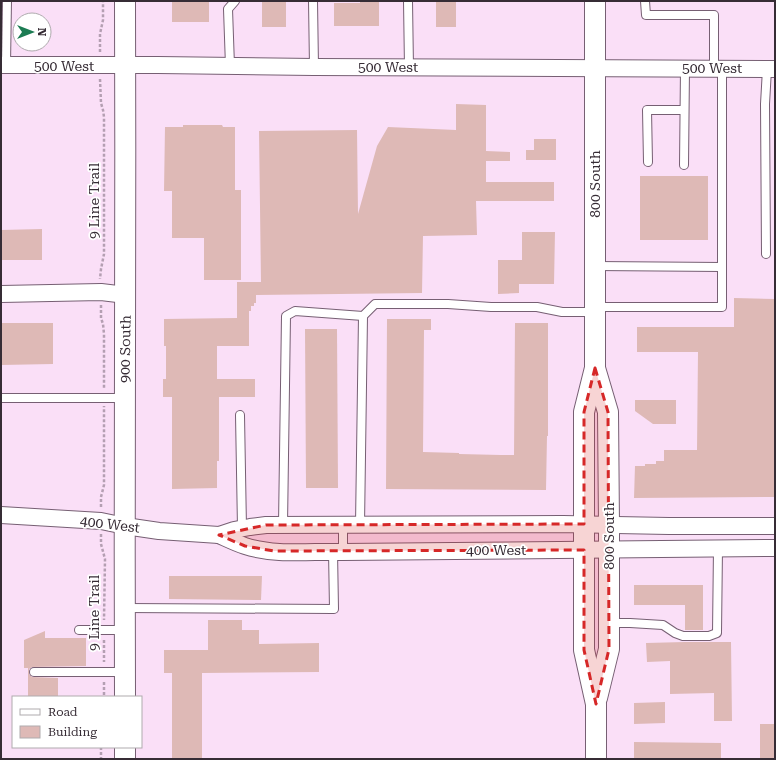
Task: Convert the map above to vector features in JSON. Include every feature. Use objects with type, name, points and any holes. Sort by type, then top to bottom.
[{"type":"street","name":"900 South","points":[[125,1],[125,696]]},
{"type":"street","name":"800 South","points":[[595,1],[595,368],[584,412],[584,650],[596,704]]},
{"type":"street","name":"500 West","points":[[4,65],[771,69]]},
{"type":"street","points":[[1,294],[100,292],[126,295]]},
{"type":"street","name":"800 South","points":[[595,368],[608,412],[609,525],[608,649],[596,704],[596,759]]},
{"type":"street","name":"400 West","points":[[1,515],[101,521],[159,531],[219,535],[242,528],[266,525],[584,524],[775,526]]},
{"type":"street","name":"400 West","points":[[219,535],[246,546],[274,551],[775,548]]},
{"type":"street","points":[[125,748],[125,759]]},
{"type":"lane","points":[[4,65],[7,1]]},
{"type":"lane","points":[[230,66],[228,9],[235,1]]},
{"type":"lane","points":[[313,1],[314,67]]},
{"type":"lane","points":[[408,1],[409,68]]},
{"type":"lane","points":[[360,525],[363,316],[375,304],[448,304],[491,307],[537,307],[562,312],[595,309],[722,307],[718,68],[714,16],[646,15],[645,1]]},
{"type":"lane","points":[[684,165],[685,68]]},
{"type":"lane","points":[[766,254],[765,104],[771,69]]},
{"type":"lane","points":[[648,162],[647,110],[684,110]]},
{"type":"lane","points":[[595,266],[722,267]]},
{"type":"lane","points":[[283,525],[286,316],[295,311],[363,316]]},
{"type":"lane","points":[[1,398],[125,398]]},
{"type":"lane","points":[[240,416],[242,528]]},
{"type":"lane","points":[[124,608],[334,609],[338,551],[343,525]]},
{"type":"lane","points":[[609,623],[663,625],[675,633],[683,636],[709,636],[716,633],[718,548]]},
{"type":"lane","points":[[79,630],[125,630]]},
{"type":"lane","points":[[34,672],[125,672]]},
{"type":"path","points":[[100,58],[103,1]]},
{"type":"path","name":"9 Line Trail","points":[[100,78],[100,103],[104,117],[104,254],[100,269],[100,284]]},
{"type":"path","name":"9 Line Trail","points":[[101,529],[101,544],[105,559],[104,696]]},
{"type":"path","points":[[101,748],[101,759]]},
{"type":"highlighted area","points":[[595,368],[608,412],[609,649],[596,704],[584,650],[584,550],[274,551],[245,546],[219,535],[266,525],[584,524],[584,412]]},
{"type":"building","points":[[172,1],[209,1],[209,22],[172,22]]},
{"type":"building","points":[[262,1],[286,1],[286,27],[262,27]]},
{"type":"building","points":[[360,1],[379,1],[379,26],[334,26],[334,3],[360,3]]},
{"type":"building","points":[[436,1],[456,1],[456,27],[436,27]]},
{"type":"building","points":[[456,104],[486,105],[486,151],[510,152],[510,161],[486,161],[486,182],[554,182],[554,201],[476,201],[477,235],[423,236],[422,293],[256,295],[256,303],[254,303],[254,306],[251,306],[251,311],[249,311],[249,346],[217,346],[217,379],[255,379],[255,397],[219,397],[219,461],[217,461],[217,488],[172,489],[172,397],[163,397],[163,379],[166,379],[164,319],[237,318],[237,282],[261,282],[259,131],[357,130],[358,214],[377,146],[388,127],[456,130]]},
{"type":"building","points":[[183,125],[222,125],[223,127],[235,127],[235,190],[241,190],[241,280],[204,280],[204,238],[172,238],[172,191],[164,191],[165,127],[183,127]]},
{"type":"building","points":[[534,139],[556,139],[556,160],[526,160],[526,150],[534,150]]},
{"type":"building","points":[[640,176],[708,176],[708,240],[640,240]]},
{"type":"building","points":[[42,229],[42,260],[1,260],[1,230]]},
{"type":"building","points":[[522,232],[555,232],[554,284],[519,284],[519,293],[498,294],[498,260],[522,260]]},
{"type":"building","points":[[734,298],[775,299],[775,497],[634,498],[635,466],[645,466],[645,464],[656,464],[656,461],[664,461],[664,450],[697,450],[698,352],[637,352],[637,327],[734,327]]},
{"type":"building","points":[[387,319],[431,319],[431,330],[424,330],[423,452],[459,454],[514,455],[515,323],[548,323],[548,436],[546,490],[386,489]]},
{"type":"building","points":[[1,323],[53,323],[53,364],[1,365]]},
{"type":"building","points":[[305,329],[337,329],[338,488],[306,488]]},
{"type":"building","points":[[635,400],[676,400],[676,424],[653,424],[635,411]]},
{"type":"building","points":[[169,576],[262,576],[261,600],[169,599]]},
{"type":"building","points":[[634,585],[703,585],[703,630],[685,630],[685,605],[634,605]]},
{"type":"building","points":[[208,620],[242,620],[242,630],[259,630],[259,644],[319,643],[319,672],[202,673],[202,759],[172,759],[172,673],[164,673],[164,650],[208,650]]},
{"type":"building","points":[[45,631],[45,638],[86,638],[86,666],[32,667],[29,669],[29,674],[32,677],[58,678],[58,696],[28,696],[28,668],[24,668],[24,640]]},
{"type":"building","points":[[731,642],[732,721],[714,721],[714,693],[670,694],[670,661],[647,662],[646,643]]},
{"type":"building","points":[[665,702],[665,723],[634,724],[634,703]]},
{"type":"building","points":[[760,724],[775,724],[775,759],[760,759]]},
{"type":"building","points":[[634,742],[721,743],[721,759],[634,759]]}]
